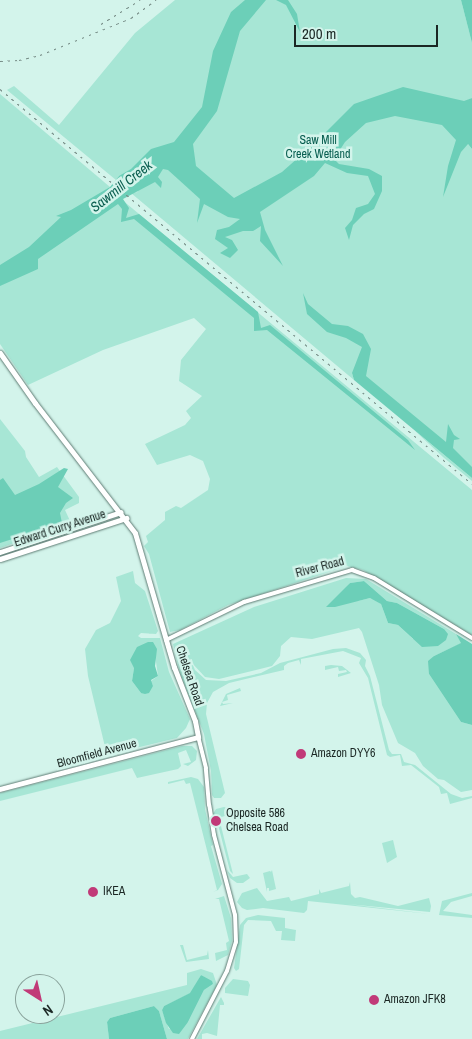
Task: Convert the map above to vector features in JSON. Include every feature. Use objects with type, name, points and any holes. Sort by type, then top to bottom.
[{"type":"street","name":"Chelsea Road","points":[[0,353],[42,412],[126,518],[135,533],[166,640],[198,737],[206,768],[214,835],[236,916],[236,942],[227,972],[192,1039]]},
{"type":"street","name":"Edward Curry Avenue","points":[[0,552],[121,512]]},
{"type":"street","name":"Edward Curry Avenue","points":[[0,559],[126,518]]},
{"type":"street","points":[[40,539],[42,546]]},
{"type":"street","name":"River Road","points":[[166,640],[244,602],[352,570],[374,578],[472,638]]},
{"type":"street","name":"Bloomfield Avenue","points":[[0,789],[198,737]]},
{"type":"green space","name":"Saw Mill Creek Wetland","points":[[175,0],[461,0],[472,43],[472,98],[468,100],[468,144],[472,149],[472,472],[352,373],[354,380],[131,193],[138,192],[119,176],[116,180],[7,90],[14,86],[59,125],[135,33]]},
{"type":"green space","points":[[0,94],[110,187],[30,249],[0,267]]},
{"type":"green space","points":[[121,199],[472,490],[472,635],[363,570],[347,566],[228,605],[180,630],[170,632],[149,554],[144,546],[148,542],[146,536],[165,520],[165,512],[176,506],[181,508],[208,490],[210,479],[203,461],[190,455],[157,465],[145,444],[185,425],[191,418],[186,411],[202,396],[179,381],[181,360],[206,329],[194,318],[103,350],[28,385],[0,344],[0,281]]},
{"type":"green space","points":[[0,419],[25,451],[26,457],[39,477],[57,467],[79,497],[79,503],[65,510],[71,523],[0,548]]},
{"type":"green space","points":[[414,430],[472,478],[472,481],[443,457]]},
{"type":"green space","points":[[133,571],[135,583],[145,591],[158,631],[156,634],[141,633],[138,636],[141,638],[160,638],[169,672],[190,719],[186,728],[177,738],[111,754],[106,751],[88,676],[85,649],[96,630],[110,623],[121,601],[116,577]],"holes":[[[155,655],[158,676],[151,681],[153,686],[141,693],[132,681],[134,668]]]},
{"type":"green space","points":[[346,578],[366,579],[456,634],[462,643],[434,656],[429,674],[461,722],[472,725],[472,790],[461,792],[444,780],[438,779],[423,766],[415,753],[398,743],[382,705],[379,685],[362,632],[359,628],[312,639],[291,637],[281,646],[280,656],[272,666],[219,679],[205,677],[192,663],[195,670],[206,680],[226,681],[261,673],[280,663],[333,649],[346,648],[360,653],[366,660],[365,666],[370,676],[389,750],[392,754],[401,754],[404,762],[415,765],[451,794],[462,798],[472,796],[472,798],[450,804],[447,793],[441,794],[439,787],[411,765],[402,766],[400,755],[390,757],[387,755],[368,678],[359,663],[361,658],[343,651],[301,659],[301,665],[299,660],[288,663],[284,666],[284,670],[229,683],[213,692],[207,703],[206,714],[225,793],[221,798],[214,798],[212,795],[211,771],[204,734],[180,673],[173,644],[254,607]],"holes":[[[364,581],[387,601],[397,603],[444,629],[413,639],[398,625],[388,623],[381,604],[377,600],[370,598],[358,601],[345,589],[350,583]]]},
{"type":"green space","points":[[325,666],[342,666],[351,673],[338,677],[338,674],[347,672],[346,670],[339,671],[338,667],[325,670]]},
{"type":"green space","points":[[240,688],[241,691],[227,695],[228,700],[222,702],[226,694]]},
{"type":"green space","points":[[182,746],[192,746],[197,751],[196,760],[188,766],[183,764],[191,762],[186,750],[178,753],[181,766],[178,769],[137,778],[132,768],[0,801],[0,793]]},
{"type":"green space","points":[[191,777],[198,779],[204,787],[205,809],[213,845],[211,846],[222,884],[218,890],[213,892],[217,890],[190,783],[186,784],[184,780],[168,784],[168,782]]},
{"type":"green space","points":[[228,808],[230,814],[219,818],[233,874],[230,871],[217,821],[215,821],[213,814],[216,809]]},
{"type":"green space","points":[[393,840],[397,857],[387,863],[382,843]]},
{"type":"green space","points":[[227,870],[233,877],[247,874],[250,878],[243,883],[237,883],[230,878]]},
{"type":"green space","points":[[272,870],[276,889],[269,891],[269,888],[267,888],[267,892],[263,873],[271,872]]},
{"type":"green space","points":[[350,882],[351,894],[355,898],[360,897],[398,906],[429,898],[431,906],[430,912],[347,904],[430,914],[308,901],[307,910],[304,913],[263,908],[247,910],[242,908],[237,902],[242,893],[257,888],[267,901],[289,897],[291,901],[319,894],[319,889],[321,893],[349,886]]},
{"type":"green space","points":[[472,893],[472,896],[451,902],[443,911],[472,915],[472,918],[439,915],[442,901]]},
{"type":"green space","points":[[224,896],[231,918],[232,941],[228,955],[216,961],[215,953],[227,950],[226,943],[229,941],[219,899],[215,899]]},
{"type":"green space","points":[[258,915],[285,918],[285,928],[296,930],[295,941],[281,940],[282,931],[276,931],[271,921],[248,920],[244,925],[239,969],[236,971],[234,968],[240,925],[246,918]]},
{"type":"green space","points":[[180,945],[183,945],[187,960],[207,955],[208,950],[209,959],[186,962]]},
{"type":"green space","points":[[201,969],[213,973],[217,985],[188,1039],[167,1039],[159,1011],[154,1006],[110,1018],[107,1022],[109,1039],[0,1039],[0,1031],[28,1024],[65,1024],[65,1015],[187,985],[187,973]],"holes":[[[201,975],[213,984],[204,990],[188,1022],[169,1029],[162,1010],[164,1006],[191,993]]]},
{"type":"green space","points":[[233,979],[248,981],[250,985],[248,996],[225,993],[225,988]]},
{"type":"green space","points":[[221,997],[224,1005],[220,1005],[217,1036],[207,1033],[202,1034],[202,1039],[197,1039]]},
{"type":"shaded area","points":[[64,468],[68,469],[58,487],[73,498],[66,503],[60,513],[62,523],[0,543],[0,480],[3,478],[15,495],[39,484]]},
{"type":"shaded area","points":[[456,634],[472,644],[472,725],[461,722],[429,674],[428,661],[434,656],[461,643]]},
{"type":"water","name":"Sawmill Creek","points":[[245,0],[266,0],[240,31],[217,111],[193,144],[196,166],[234,198],[282,172],[308,149],[304,140],[317,141],[354,104],[403,87],[464,101],[472,98],[472,149],[468,144],[461,152],[443,197],[448,166],[456,140],[442,125],[395,116],[366,123],[345,142],[334,159],[339,164],[369,169],[382,176],[382,191],[374,209],[364,214],[353,225],[349,240],[345,228],[352,220],[356,208],[368,204],[375,194],[368,176],[347,173],[325,163],[314,176],[260,212],[265,230],[283,266],[260,241],[261,226],[253,231],[243,231],[225,237],[232,240],[238,250],[230,258],[220,253],[228,248],[215,239],[217,230],[229,227],[240,219],[228,217],[204,204],[197,223],[200,199],[168,170],[163,169],[158,177],[162,182],[161,188],[155,182],[123,199],[129,208],[126,218],[139,214],[258,312],[261,328],[270,325],[408,440],[415,450],[267,330],[254,331],[254,318],[134,219],[121,222],[122,209],[118,204],[38,259],[38,269],[0,286],[0,265],[29,247],[61,217],[56,216],[71,210],[110,187],[119,176],[131,169],[151,149],[174,142],[202,107],[213,51],[231,12]]},
{"type":"water","points":[[276,0],[288,0],[297,14],[300,32],[286,5]]},
{"type":"water","points":[[461,0],[472,0],[472,43]]},
{"type":"water","points":[[303,293],[308,304],[332,324],[348,326],[363,334],[371,349],[366,376],[446,442],[448,424],[454,435],[460,439],[454,440],[453,448],[472,467],[472,478],[354,380],[352,373],[362,347],[346,338],[327,332],[307,314]]},
{"type":"water","points":[[364,581],[387,601],[397,603],[444,629],[448,634],[446,640],[438,646],[422,647],[398,625],[388,623],[381,604],[370,598],[335,607],[326,607],[350,583]]},
{"type":"water","points":[[153,642],[157,649],[155,666],[158,676],[151,680],[153,686],[149,693],[145,694],[141,693],[132,681],[134,668],[130,660],[137,647]]},
{"type":"water","points":[[201,975],[212,981],[213,984],[204,990],[188,1022],[179,1034],[173,1033],[166,1023],[162,1010],[164,1006],[190,993]]},
{"type":"water","points":[[154,1006],[159,1011],[167,1039],[109,1039],[107,1022],[110,1018]]},
{"type":"railway","points":[[101,24],[140,0]]},
{"type":"railway","points":[[0,61],[19,60],[40,55],[131,18],[156,0]]},
{"type":"railway","points":[[0,89],[472,484]]},
{"type":"place","name":"Amazon DYY6","points":[[301,754]]},
{"type":"place","name":"Opposite 586 Chelsea Road","points":[[216,821]]},
{"type":"place","name":"IKEA","points":[[93,892]]},
{"type":"place","name":"Amazon JFK8","points":[[374,1000]]}]
